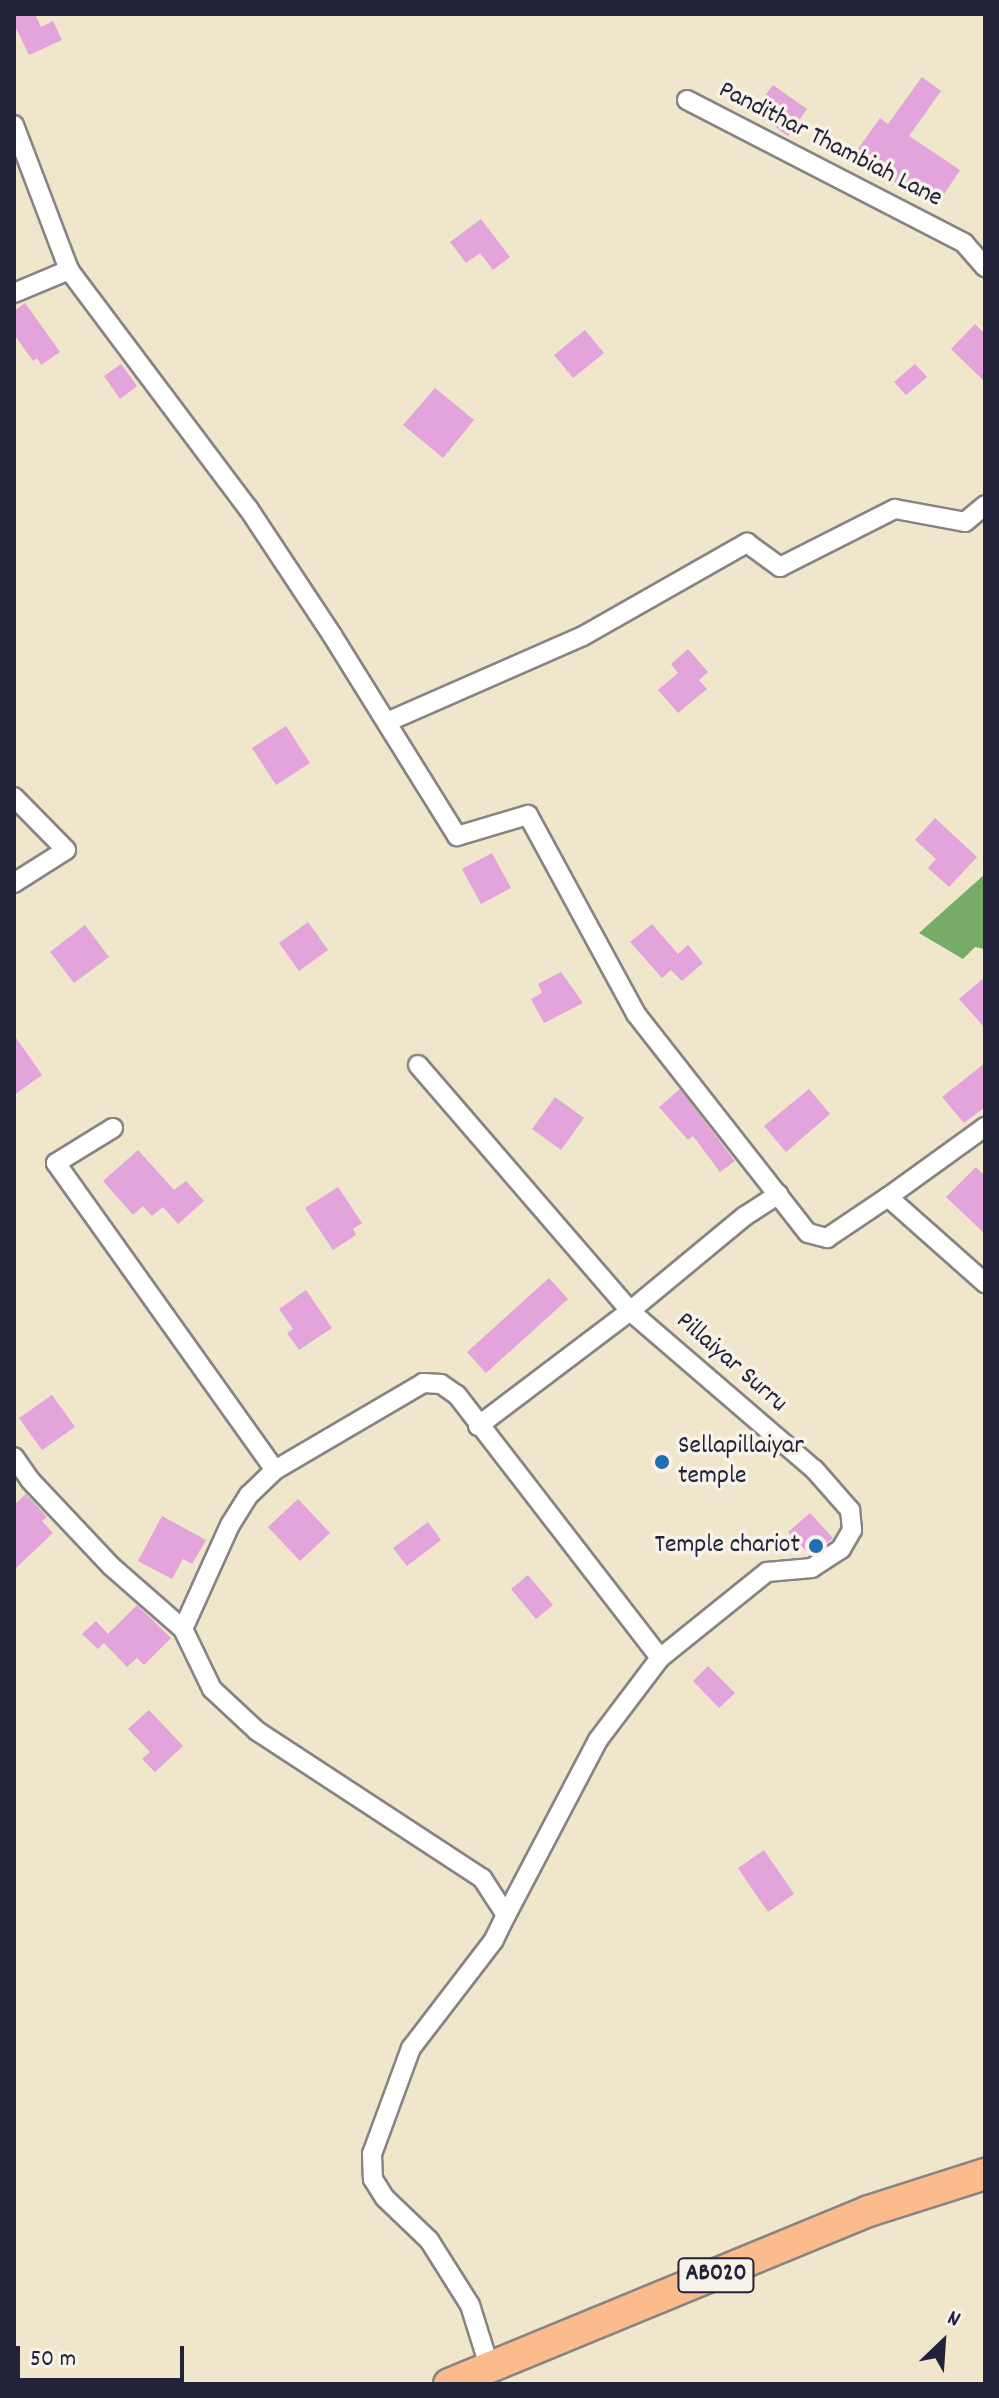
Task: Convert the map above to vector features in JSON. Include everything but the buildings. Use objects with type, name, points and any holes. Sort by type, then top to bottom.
[{"type":"main road","name":"AB020","points":[[449,2384],[869,2211],[985,2174]]},
{"type":"street","name":"Pandithar Thambiah Lane","points":[[687,100],[964,243],[985,267]]},
{"type":"street","points":[[14,125],[69,270],[248,508],[457,836],[528,815],[636,1014],[808,1233],[827,1238],[985,1127]]},
{"type":"street","points":[[14,293],[69,270]]},
{"type":"street","points":[[387,722],[583,636],[747,543],[780,567],[895,509],[965,522],[985,505]]},
{"type":"street","points":[[14,797],[66,850],[14,883]]},
{"type":"street","name":"Pillaiyar Surru","points":[[418,1065],[630,1311],[814,1469],[850,1510],[852,1530],[841,1549],[812,1568],[767,1572],[660,1658],[598,1740],[494,1940],[411,2048],[372,2154],[373,2179],[385,2198],[429,2240],[470,2305],[490,2369]]},
{"type":"street","points":[[113,1128],[56,1163],[275,1470]]},
{"type":"street","name":"Pillaiyar Surru","points":[[478,1426],[630,1311],[745,1216],[779,1194]]},
{"type":"street","points":[[888,1197],[985,1283]]},
{"type":"street","points":[[183,1629],[230,1525],[249,1495],[275,1470],[423,1383],[441,1384],[457,1395],[660,1658]]},
{"type":"street","points":[[14,1457],[30,1480],[111,1566],[183,1629],[212,1689],[257,1731],[482,1878],[506,1915]]},
{"type":"green space","points":[[985,874],[985,949],[975,947],[963,959],[919,933]]},
{"type":"place","name":"Sellapillaiyar temple","points":[[662,1462]]},
{"type":"place","name":"Temple chariot","points":[[816,1546]]}]
